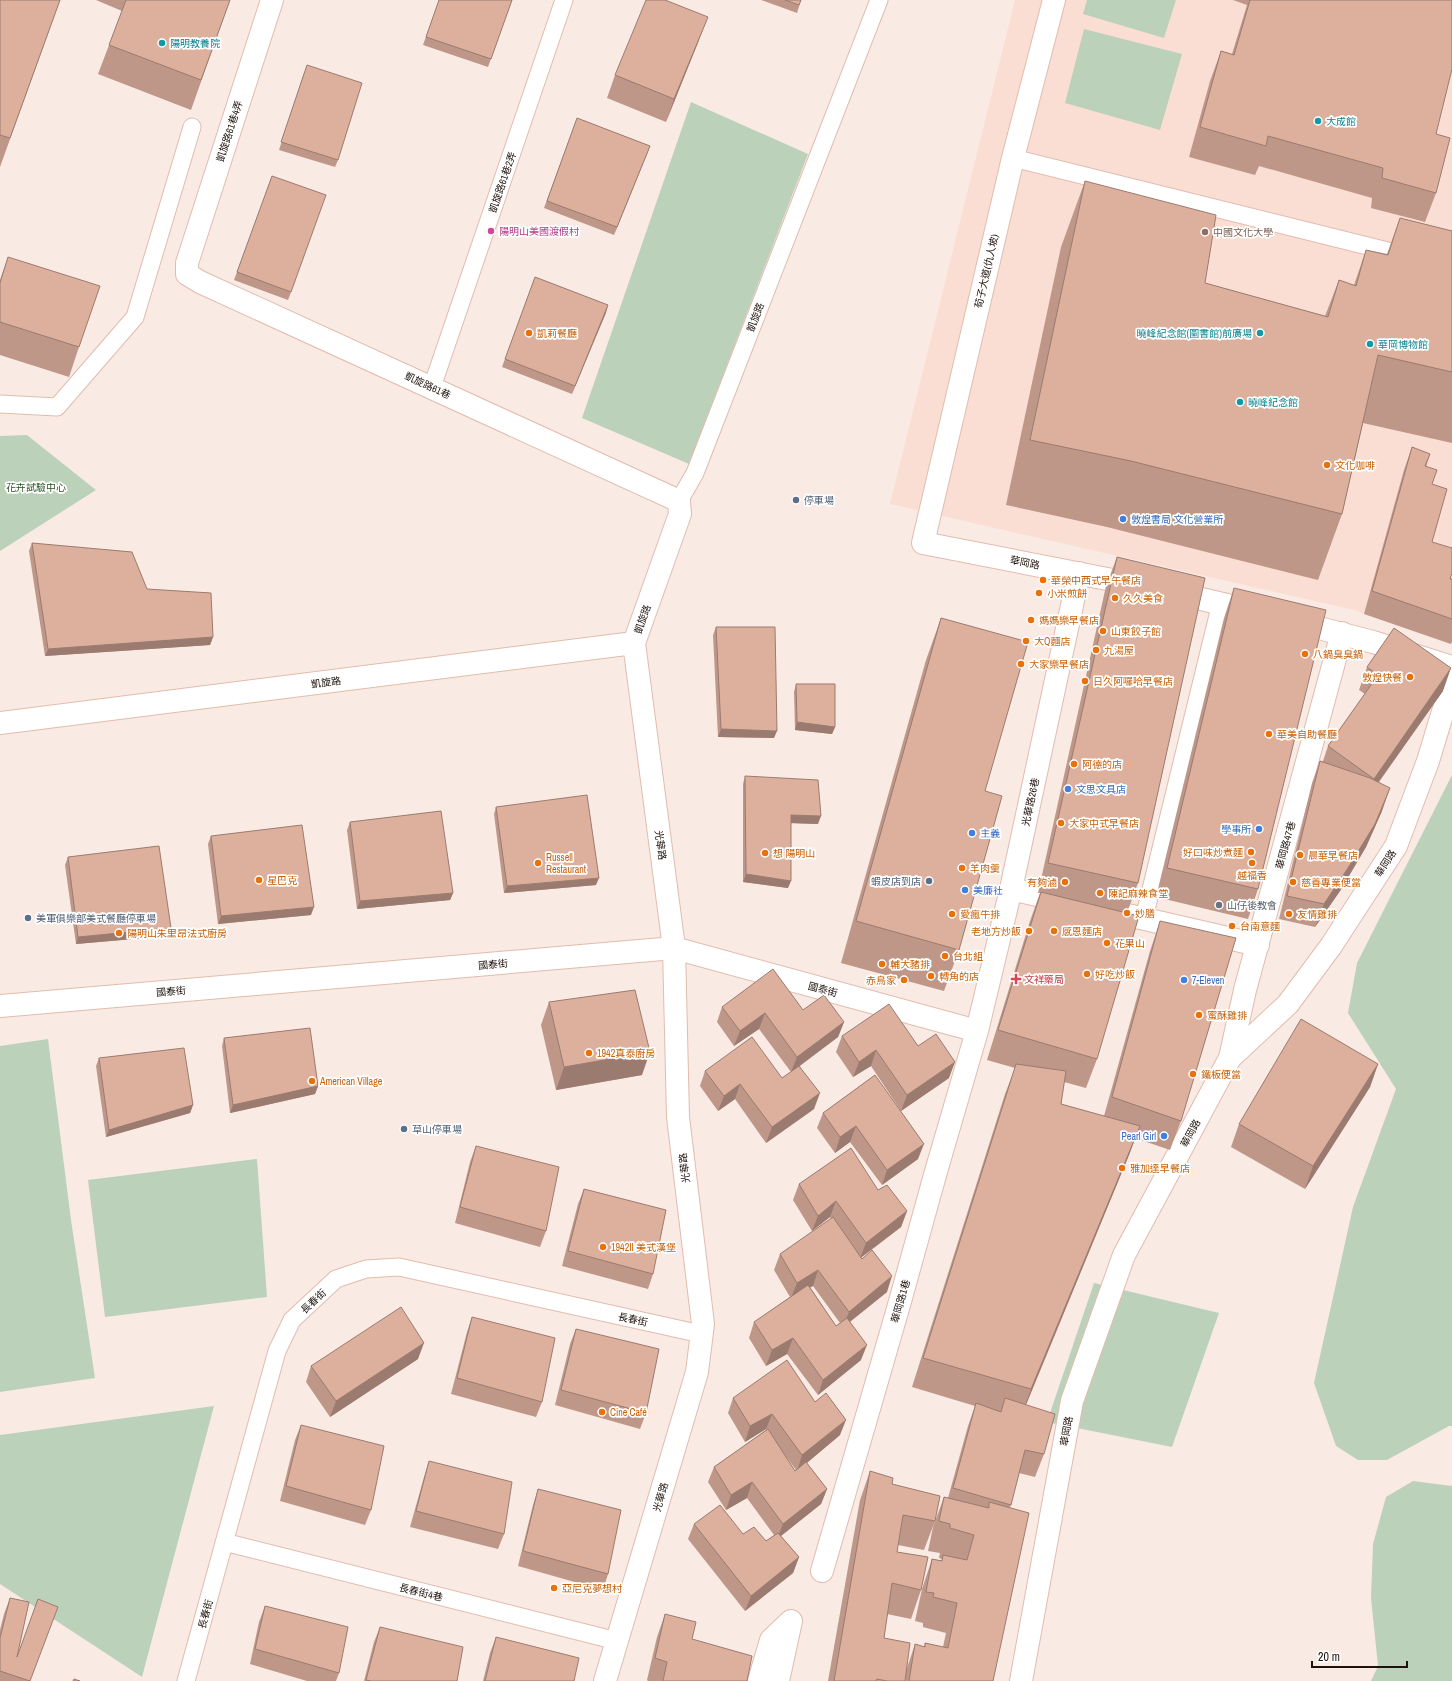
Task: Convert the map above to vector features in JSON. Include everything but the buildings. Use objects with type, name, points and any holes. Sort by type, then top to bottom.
[{"type":"street","name":"凱旋路61巷4弄","points":[[186,263],[272,0]]},
{"type":"street","name":"荀子大道(仇人坡)","points":[[923,542],[1013,158],[1054,0]]},
{"type":"street","name":"凱旋路61巷","points":[[186,263],[187,274],[200,282],[679,501]]},
{"type":"street","name":"凱旋路","points":[[0,723],[634,643],[680,514],[679,501]]},
{"type":"street","name":"華岡路","points":[[923,542],[1221,603],[1342,633],[1452,667]]},
{"type":"street","name":"光華路26巷","points":[[977,1031],[1011,889],[1079,573]]},
{"type":"street","name":"華岡路47巷","points":[[1230,1058],[1245,990],[1342,633]]},
{"type":"street","name":"光華路","points":[[605,1681],[697,1372],[703,1324],[678,1117],[674,948],[634,643]]},
{"type":"street","name":"華岡路","points":[[1021,1681],[1072,1401],[1124,1255],[1230,1058],[1288,1004],[1331,946],[1396,846],[1428,761],[1452,682]]},
{"type":"street","points":[[1011,889],[1258,945]]},
{"type":"street","name":"國泰街","points":[[0,1006],[674,948],[977,1031]]},
{"type":"street","name":"華岡路1巷","points":[[822,1571],[900,1305],[935,1175],[977,1031]]},
{"type":"street","points":[[759,1681],[771,1640],[791,1621],[778,1681]]},
{"type":"lane","name":"凱旋路61巷2弄","points":[[432,387],[564,0]]},
{"type":"lane","name":"凱旋路","points":[[679,501],[695,473],[879,0]]},
{"type":"lane","points":[[0,404],[57,407],[135,317],[192,126]]},
{"type":"lane","points":[[1013,158],[1452,267]]},
{"type":"lane","points":[[1144,918],[1221,603]]},
{"type":"lane","name":"長春街","points":[[186,1681],[277,1351],[292,1320],[336,1279],[366,1269],[399,1267],[701,1334]]},
{"type":"lane","name":"長春街4巷","points":[[224,1542],[617,1641]]},
{"type":"shaded area","name":"中國文化大學","points":[[1015,0],[1452,0],[1452,645],[1354,610],[890,504]]},
{"type":"green space","points":[[1087,0],[1176,0],[1164,38],[1083,14]]},
{"type":"green space","points":[[1084,29],[1182,54],[1160,130],[1065,103]]},
{"type":"green space","points":[[691,102],[808,154],[689,464],[582,418]]},
{"type":"green space","name":"花卉試驗中心","points":[[27,435],[96,490],[0,551],[0,436]]},
{"type":"green space","points":[[1452,775],[1452,1426],[1449,1426],[1387,1460],[1358,1460],[1336,1446],[1314,1383],[1353,1207],[1396,1089],[1348,1013],[1357,963]]},
{"type":"green space","points":[[48,1039],[71,1220],[95,1378],[0,1392],[0,1046]]},
{"type":"green space","points":[[257,1159],[267,1297],[105,1317],[88,1180]]},
{"type":"green space","points":[[1094,1283],[1219,1313],[1172,1447],[1047,1422]]},
{"type":"green space","points":[[214,1406],[142,1677],[0,1584],[0,1435]]},
{"type":"green space","points":[[1413,1481],[1452,1486],[1452,1681],[1371,1681],[1378,1666],[1371,1598],[1373,1544],[1386,1497]]},
{"type":"place","name":"陽明教養院","points":[[162,43]]},
{"type":"place","name":"大成館","points":[[1318,121]]},
{"type":"place","name":"陽明山美國渡假村","points":[[491,231]]},
{"type":"place","name":"中國文化大學","points":[[1205,232]]},
{"type":"place","name":"凱莉餐廳","points":[[529,333]]},
{"type":"place","name":"曉峰紀念館(圖書館)前廣場","points":[[1260,333]]},
{"type":"place","name":"華岡博物館","points":[[1370,344]]},
{"type":"place","name":"曉峰紀念館","points":[[1240,402]]},
{"type":"place","name":"文化咖啡","points":[[1327,465]]},
{"type":"place","name":"停車場","points":[[796,500]]},
{"type":"place","name":"敦煌書局 文化營業所","points":[[1123,519]]},
{"type":"place","name":"華榮中西式早午餐店","points":[[1043,580]]},
{"type":"place","name":"小米煎餅","points":[[1039,593]]},
{"type":"place","name":"久久美食","points":[[1115,598]]},
{"type":"place","name":"媽媽樂早餐店","points":[[1031,620]]},
{"type":"place","name":"山東餃子館","points":[[1103,631]]},
{"type":"place","name":"大Q麵店","points":[[1026,641]]},
{"type":"place","name":"九湯屋","points":[[1096,650]]},
{"type":"place","name":"八鍋臭臭鍋","points":[[1305,654]]},
{"type":"place","name":"大家樂早餐店","points":[[1021,664]]},
{"type":"place","name":"敦煌快餐","points":[[1410,677]]},
{"type":"place","name":"日久阿囉哈早餐店","points":[[1085,681]]},
{"type":"place","name":"華美自助餐廳","points":[[1269,734]]},
{"type":"place","name":"阿德的店","points":[[1074,764]]},
{"type":"place","name":"文思文具店","points":[[1068,789]]},
{"type":"place","name":"大家中式早餐店","points":[[1061,823]]},
{"type":"place","name":"學事所","points":[[1259,829]]},
{"type":"place","name":"主義","points":[[972,833]]},
{"type":"place","name":"好口味炒煮麵","points":[[1251,852]]},
{"type":"place","name":"想 陽明山","points":[[765,853]]},
{"type":"place","name":"晨華早餐店","points":[[1300,855]]},
{"type":"place","name":"Russell Restaurant","points":[[538,863]]},
{"type":"place","name":"越福香","points":[[1252,863]]},
{"type":"place","name":"羊肉羹","points":[[962,868]]},
{"type":"place","name":"星巴克","points":[[259,880]]},
{"type":"place","name":"蝦皮店到店","points":[[929,881]]},
{"type":"place","name":"有夠滷","points":[[1065,882]]},
{"type":"place","name":"慈善專業便當","points":[[1293,882]]},
{"type":"place","name":"美廉社","points":[[965,890]]},
{"type":"place","name":"陳記麻辣食堂","points":[[1100,893]]},
{"type":"place","name":"山仔後教會","points":[[1219,905]]},
{"type":"place","name":"妙膳","points":[[1127,913]]},
{"type":"place","name":"愛瘋牛排","points":[[952,914]]},
{"type":"place","name":"友情雞排","points":[[1289,914]]},
{"type":"place","name":"美軍俱樂部美式餐廳停車場","points":[[28,918]]},
{"type":"place","name":"台南意麵","points":[[1232,926]]},
{"type":"place","name":"老地方炒飯","points":[[1029,931]]},
{"type":"place","name":"感恩麵店","points":[[1054,931]]},
{"type":"place","name":"陽明山朱里昂法式廚房","points":[[119,933]]},
{"type":"place","name":"花果山","points":[[1107,943]]},
{"type":"place","name":"台北組","points":[[945,956]]},
{"type":"place","name":"輔大豬排","points":[[882,964]]},
{"type":"place","name":"好吃炒飯","points":[[1087,974]]},
{"type":"place","name":"轉角的店","points":[[931,976]]},
{"type":"place","name":"文祥藥局","points":[[1016,979]]},
{"type":"place","name":"赤鳥家","points":[[904,980]]},
{"type":"place","name":"7-Eleven","points":[[1184,980]]},
{"type":"place","name":"蜜酥雞排","points":[[1199,1015]]},
{"type":"place","name":"1942真泰廚房","points":[[589,1053]]},
{"type":"place","name":"鐵板便當","points":[[1193,1074]]},
{"type":"place","name":"American Village","points":[[312,1081]]},
{"type":"place","name":"草山停車場","points":[[404,1129]]},
{"type":"place","name":"Pearl Girl","points":[[1164,1136]]},
{"type":"place","name":"雅加達早餐店","points":[[1122,1168]]},
{"type":"place","name":"1942II 美式漢堡","points":[[603,1247]]},
{"type":"place","name":"Cine Café","points":[[602,1412]]},
{"type":"place","name":"亞尼克夢想村","points":[[554,1588]]}]
